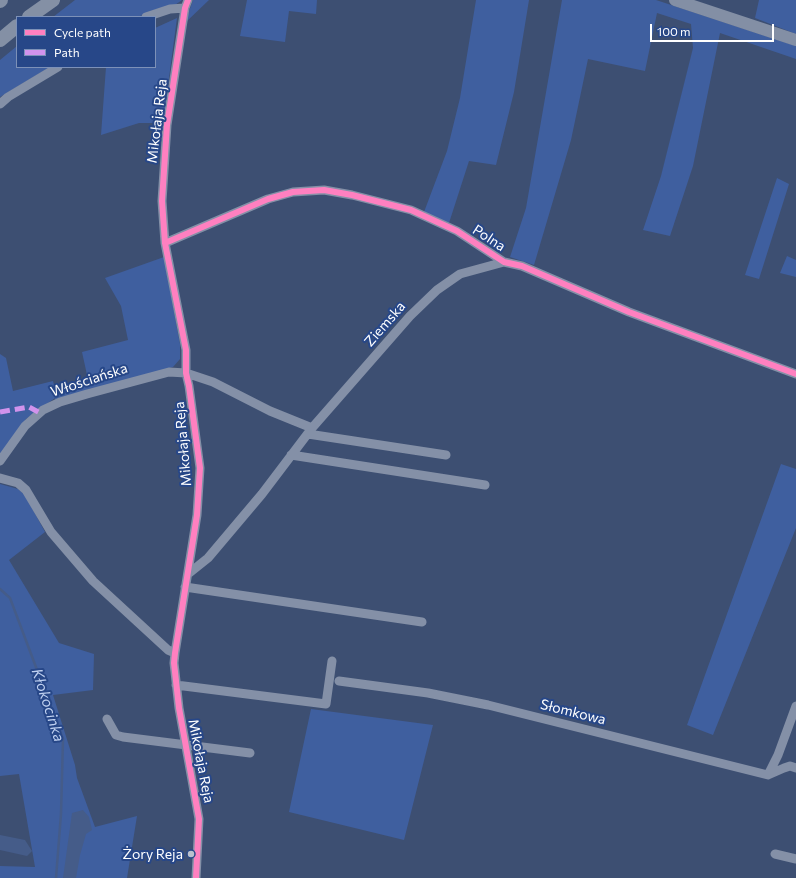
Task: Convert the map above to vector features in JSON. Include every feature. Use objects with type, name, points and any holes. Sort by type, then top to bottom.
[{"type":"highway","points":[[30,16],[53,0]]},
{"type":"highway","points":[[0,40],[16,27]]},
{"type":"main road","points":[[675,0],[796,40]]},
{"type":"street","points":[[149,16],[187,4]]},
{"type":"street","name":"Mikołaja Reja","points":[[187,4],[167,125],[162,201],[165,243],[186,350],[186,373],[200,468],[197,515],[174,652],[176,685],[199,819],[196,878]]},
{"type":"street","points":[[0,104],[8,97],[56,68]]},
{"type":"street","name":"Polna","points":[[165,243],[268,199],[293,192],[324,190],[411,210],[457,232],[504,262],[522,266],[629,312],[796,374]]},
{"type":"street","name":"Ziemska","points":[[188,574],[208,558],[262,494],[310,431],[410,316],[437,290],[460,274],[504,262]]},
{"type":"street","name":"Włościańska","points":[[0,461],[25,426],[44,410],[60,402],[169,372],[186,373],[213,382],[310,431]]},
{"type":"street","points":[[310,431],[446,455]]},
{"type":"street","points":[[291,455],[485,484]]},
{"type":"street","points":[[0,478],[18,483],[26,490],[51,532],[92,581],[168,650],[174,652]]},
{"type":"street","points":[[185,587],[422,622]]},
{"type":"street","points":[[176,685],[326,704],[332,661]]},
{"type":"street","name":"Słomkowa","points":[[339,681],[428,694],[488,705],[768,775]]},
{"type":"street","points":[[768,775],[778,755],[796,706]]},
{"type":"street","points":[[108,719],[116,735],[250,753]]},
{"type":"street","points":[[768,775],[790,766],[796,768]]},
{"type":"street","points":[[775,854],[796,859]]},
{"type":"shaded area","points":[[75,0],[182,0],[175,5],[151,11],[140,16],[54,16]]},
{"type":"shaded area","points":[[193,0],[209,0],[186,22],[187,17]]},
{"type":"shaded area","points":[[247,0],[317,0],[316,14],[289,11],[285,42],[240,36]]},
{"type":"shaded area","points":[[476,0],[529,0],[514,92],[496,165],[469,161],[449,223],[424,212],[447,151],[460,98]]},
{"type":"shaded area","points":[[562,0],[656,0],[796,46],[796,59],[720,33],[693,166],[670,236],[643,230],[661,176],[693,48],[691,24],[657,13],[645,71],[588,59],[571,140],[534,265],[510,257],[526,208]]},
{"type":"shaded area","points":[[759,0],[796,0],[796,34],[755,18]]},
{"type":"shaded area","points":[[177,18],[163,123],[139,123],[101,135],[106,68],[156,68],[156,28]]},
{"type":"shaded area","points":[[16,47],[16,68],[48,68],[0,97],[0,60]]},
{"type":"shaded area","points":[[777,178],[789,184],[759,279],[745,275]]},
{"type":"shaded area","points":[[787,256],[796,260],[796,277],[780,273]]},
{"type":"shaded area","points":[[164,257],[180,344],[180,359],[173,367],[55,402],[55,398],[26,419],[0,456],[0,354],[6,358],[13,391],[53,381],[56,393],[89,384],[82,352],[128,340],[121,306],[105,278]]},
{"type":"shaded area","points":[[781,464],[796,469],[796,528],[713,735],[687,725]]},
{"type":"shaded area","points":[[0,484],[18,489],[25,495],[45,532],[9,560],[59,643],[94,654],[93,690],[53,695],[75,765],[77,778],[95,827],[137,816],[127,878],[0,878],[0,866],[35,867],[19,774],[0,776]]},
{"type":"shaded area","points":[[311,709],[433,725],[404,840],[289,812]]},
{"type":"shaded area","points":[[83,810],[89,817],[92,830],[86,834],[76,878],[63,878],[72,813]]},
{"type":"shaded area","points":[[0,835],[25,840],[32,851],[27,856],[0,850]]},
{"type":"waterway","name":"Kłokocinka","points":[[0,589],[10,598],[63,739],[61,814],[56,878]]},
{"type":"marked path","points":[[0,412],[29,407],[40,413]]},
{"type":"cycle path","points":[[188,0],[185,8],[167,125],[162,201],[165,243],[186,350],[186,373],[200,468],[197,515],[174,663],[179,708],[199,819],[196,878]]},
{"type":"cycle path","points":[[165,243],[268,199],[293,192],[324,190],[352,195],[411,210],[457,231],[504,262],[522,266],[629,312],[796,374]]},
{"type":"place","name":"Żory Reja","points":[[191,854]]}]
